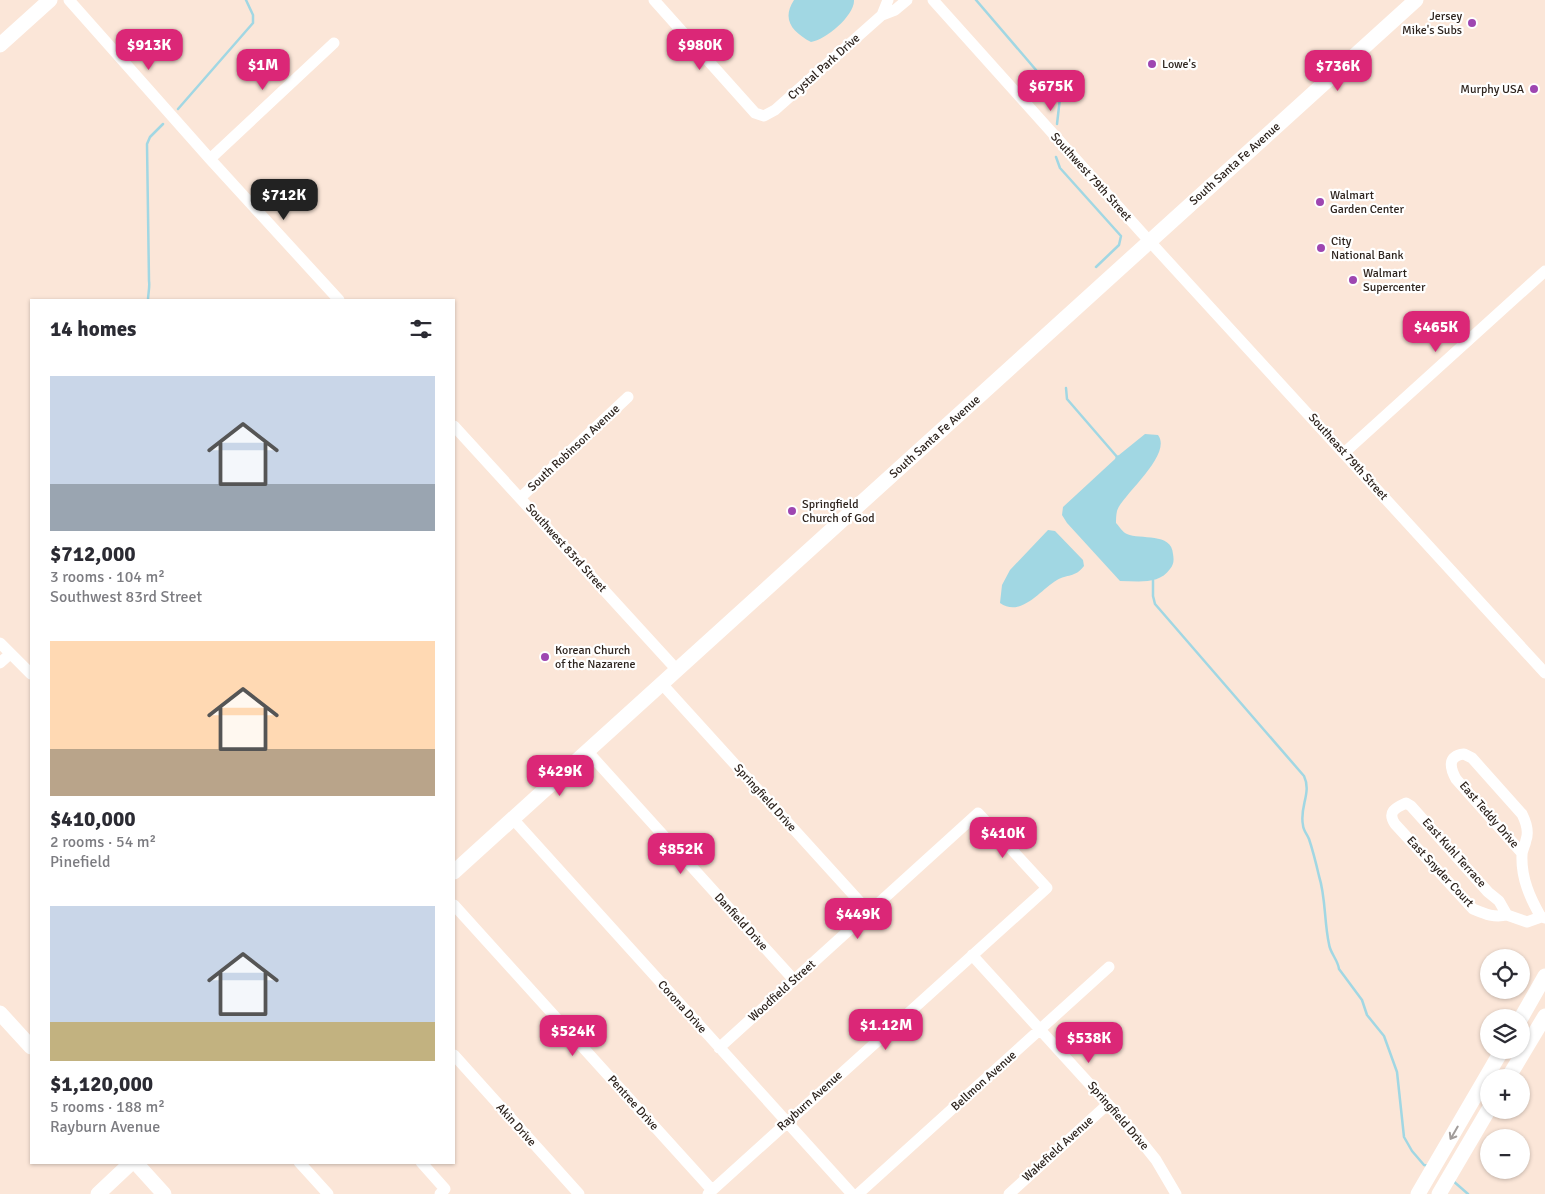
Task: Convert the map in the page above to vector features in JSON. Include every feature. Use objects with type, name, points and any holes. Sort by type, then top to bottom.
[{"type":"main road","points":[[0,45],[50,0]]},
{"type":"main road","name":"South Santa Fe Avenue","points":[[455,871],[1416,0]]},
{"type":"main road","points":[[1526,1009],[1545,976]]},
{"type":"main road","points":[[0,1013],[30,1046]]},
{"type":"main road","points":[[1513,1069],[1545,1016]]},
{"type":"main road","points":[[1418,1194],[1480,1099]]},
{"type":"main road","points":[[1439,1194],[1483,1119]]},
{"type":"main road","points":[[98,1194],[132,1164]]},
{"type":"main road","points":[[136,1164],[164,1194]]},
{"type":"street","points":[[69,0],[210,159],[338,299]]},
{"type":"street","name":"Crystal Park Drive","points":[[654,0],[756,113],[764,116],[775,110],[882,15],[895,10],[907,0]]},
{"type":"street","name":"Crystal Park Drive","points":[[882,15],[888,0]]},
{"type":"street","name":"Southwest 79th Street","points":[[933,0],[1150,242]]},
{"type":"street","points":[[210,159],[334,43]]},
{"type":"street","name":"Southeast 79th Street","points":[[1150,242],[1545,673]]},
{"type":"street","points":[[1344,453],[1545,271]]},
{"type":"street","name":"South Robinson Avenue","points":[[520,498],[628,397]]},
{"type":"street","name":"Southwest 83rd Street","points":[[455,427],[677,670]]},
{"type":"street","points":[[0,643],[30,673]]},
{"type":"street","points":[[0,663],[10,654]]},
{"type":"street","name":"Springfield Drive","points":[[662,684],[869,912]]},
{"type":"street","name":"Danfield Drive","points":[[588,752],[794,980]]},
{"type":"street","name":"East Teddy Drive","points":[[1464,754],[1472,758],[1522,814],[1527,831],[1527,840],[1522,853],[1456,778],[1451,768],[1451,762],[1455,757],[1464,754]]},
{"type":"street","name":"East Kuhl Terrace","points":[[1395,808],[1406,803],[1411,806],[1488,892],[1499,901],[1507,915]]},
{"type":"street","name":"East Snyder Court","points":[[1395,808],[1391,816],[1395,824],[1473,909],[1498,917],[1507,915]]},
{"type":"street","name":"Woodfield Street","points":[[720,1048],[978,813],[1046,888]]},
{"type":"street","name":"Corona Drive","points":[[513,819],[852,1194]]},
{"type":"street","points":[[1507,915],[1527,922],[1543,918],[1533,904],[1524,878],[1522,853]]},
{"type":"street","name":"Rayburn Avenue","points":[[710,1192],[1046,888]]},
{"type":"street","name":"Pentree Drive","points":[[455,906],[710,1192]]},
{"type":"street","name":"Springfield Drive","points":[[972,955],[1151,1154],[1176,1194]]},
{"type":"street","name":"Bellmon Avenue","points":[[858,1194],[1109,967]]},
{"type":"street","name":"Akin Drive","points":[[455,1056],[579,1194]]},
{"type":"street","name":"Wakefield Avenue","points":[[1009,1194],[1108,1104]]},
{"type":"street","points":[[301,1164],[328,1194]]},
{"type":"street","points":[[422,1164],[442,1192]]},
{"type":"water","points":[[794,0],[854,0],[850,13],[838,26],[824,37],[811,42],[794,30],[791,25],[789,14]]},
{"type":"water","points":[[1145,434],[1158,435],[1161,443],[1159,453],[1153,464],[1121,504],[1117,511],[1116,523],[1127,534],[1167,542],[1171,547],[1173,562],[1171,567],[1160,578],[1148,581],[1120,581],[1067,523],[1062,515],[1063,507],[1116,456]]},
{"type":"water","points":[[1048,530],[1055,531],[1083,560],[1084,566],[1074,574],[1057,580],[1023,605],[1008,607],[1000,603],[1002,585],[1010,570]]},
{"type":"waterway","points":[[178,109],[253,23],[253,15],[246,0]]},
{"type":"waterway","points":[[976,0],[1060,98],[1057,124]]},
{"type":"waterway","points":[[148,299],[147,144],[150,137],[163,124]]},
{"type":"waterway","points":[[1056,157],[1060,168],[1121,236],[1119,245],[1096,267]]},
{"type":"waterway","points":[[1066,388],[1067,399],[1118,458]]},
{"type":"waterway","points":[[1153,580],[1155,604],[1304,776],[1307,788],[1302,818],[1303,827],[1309,839],[1321,884],[1330,947],[1339,969],[1362,1000],[1367,1015],[1384,1036],[1397,1072],[1404,1137],[1412,1151],[1424,1165],[1429,1166]]},
{"type":"waterway","points":[[1452,1180],[1468,1194]]},
{"type":"place","name":"Jersey Mike's Subs","points":[[1472,23]]},
{"type":"place","name":"Lowe's","points":[[1152,64]]},
{"type":"place","name":"Murphy USA","points":[[1534,89]]},
{"type":"place","name":"Walmart Garden Center","points":[[1320,202]]},
{"type":"place","name":"City National Bank","points":[[1321,248]]},
{"type":"place","name":"Walmart Supercenter","points":[[1353,280]]},
{"type":"place","name":"Springfield Church of God","points":[[792,511]]},
{"type":"place","name":"Korean Church of the Nazarene","points":[[545,657]]}]
